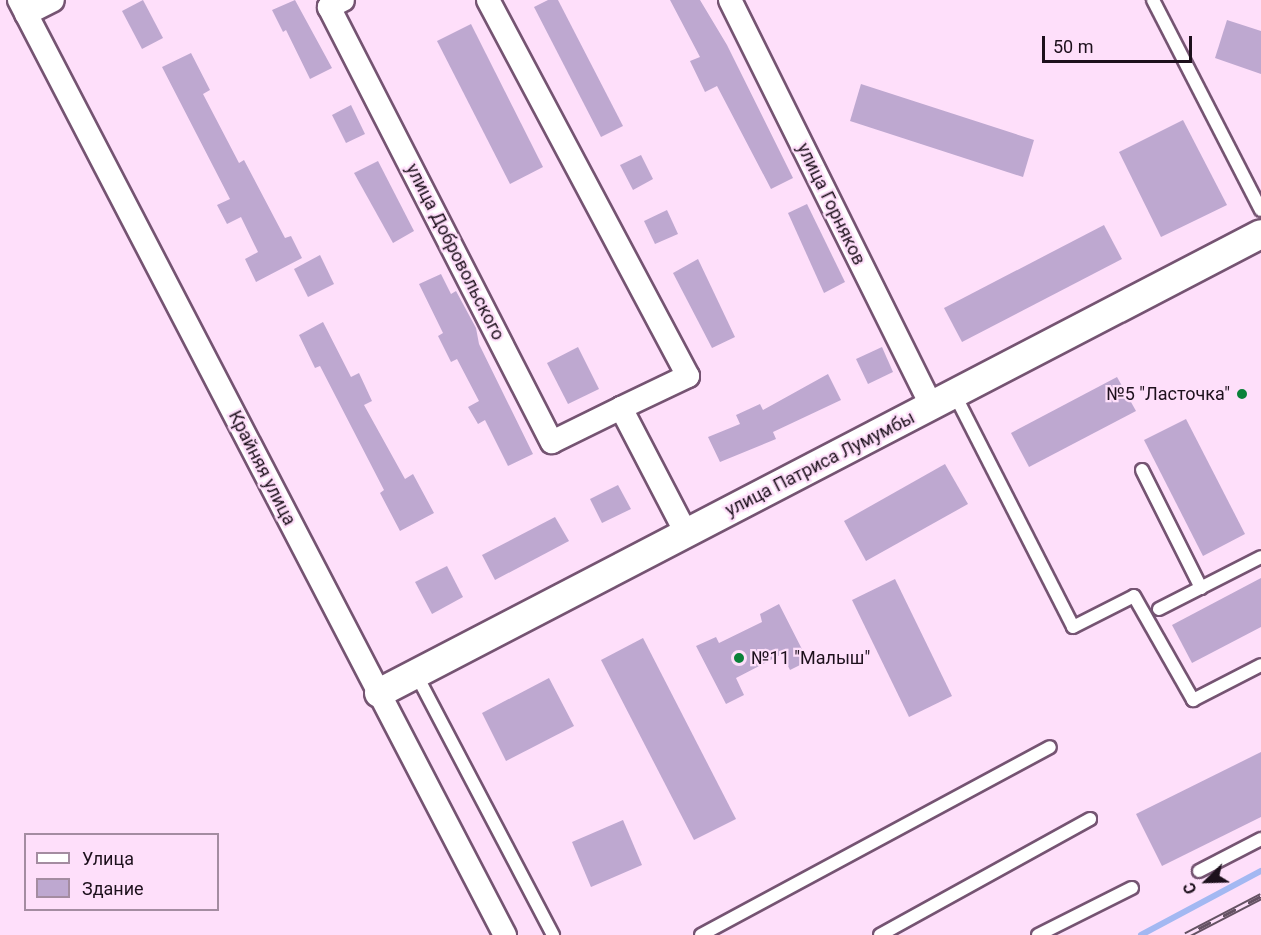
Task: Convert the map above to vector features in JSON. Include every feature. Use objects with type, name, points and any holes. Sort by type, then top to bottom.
[{"type":"street","points":[[22,7],[53,0]]},
{"type":"street","name":"улица Добровольского","points":[[343,0],[329,8],[552,442],[687,376],[488,0]]},
{"type":"street","name":"улица Горняков","points":[[730,0],[944,401]]},
{"type":"street","name":"Крайняя улица","points":[[22,7],[506,935]]},
{"type":"street","name":"улица Патриса Лумумбы","points":[[379,693],[944,401],[1261,234]]},
{"type":"street","points":[[621,408],[686,533]]},
{"type":"lane","points":[[1153,0],[1261,210]]},
{"type":"lane","points":[[944,401],[1073,627],[1134,596],[1193,700],[1261,665]]},
{"type":"lane","points":[[1142,470],[1201,588]]},
{"type":"lane","points":[[1159,609],[1261,557]]},
{"type":"lane","points":[[416,674],[553,935]]},
{"type":"lane","points":[[701,935],[1050,747]]},
{"type":"lane","points":[[880,935],[1090,819]]},
{"type":"lane","points":[[1199,871],[1261,839]]},
{"type":"lane","points":[[1038,935],[1132,888]]},
{"type":"building","points":[[143,0],[163,38],[142,49],[122,11]]},
{"type":"building","points":[[295,0],[332,68],[310,79],[286,30],[283,32],[272,10]]},
{"type":"building","points":[[548,0],[558,0],[623,126],[601,137],[534,7]]},
{"type":"building","points":[[670,0],[700,0],[727,45],[793,178],[771,189],[717,86],[705,92],[690,61],[700,57]]},
{"type":"building","points":[[1227,20],[1261,31],[1261,74],[1215,58]]},
{"type":"building","points":[[471,24],[543,167],[510,184],[437,41]]},
{"type":"building","points":[[191,53],[210,90],[203,94],[239,163],[244,160],[285,238],[291,236],[302,258],[256,282],[245,259],[258,252],[241,217],[227,224],[217,205],[230,199],[162,67]]},
{"type":"building","points":[[861,84],[1034,140],[1023,177],[850,121]]},
{"type":"building","points":[[351,105],[365,134],[346,143],[332,115]]},
{"type":"building","points":[[1183,120],[1227,205],[1161,237],[1119,152]]},
{"type":"building","points":[[641,155],[653,179],[633,190],[620,165]]},
{"type":"building","points":[[378,161],[414,231],[393,243],[354,173]]},
{"type":"building","points":[[807,204],[845,282],[824,293],[788,213]]},
{"type":"building","points":[[667,210],[678,234],[655,244],[644,221]]},
{"type":"building","points":[[1104,225],[1122,259],[962,342],[944,308]]},
{"type":"building","points":[[320,255],[334,284],[308,297],[294,269]]},
{"type":"building","points":[[698,259],[735,337],[712,348],[673,273]]},
{"type":"building","points":[[441,274],[451,294],[456,291],[476,328],[479,344],[533,454],[508,466],[485,420],[478,424],[468,407],[479,401],[457,359],[451,362],[438,336],[443,333],[419,284]]},
{"type":"building","points":[[323,322],[351,377],[359,373],[372,401],[364,405],[405,479],[413,474],[434,513],[400,531],[380,493],[384,490],[320,366],[315,368],[299,335]]},
{"type":"building","points":[[578,347],[599,389],[568,404],[547,363]]},
{"type":"building","points":[[882,347],[893,372],[868,384],[856,359]]},
{"type":"building","points":[[828,374],[841,400],[773,432],[776,439],[720,462],[708,437],[740,424],[736,415],[760,404],[763,410]]},
{"type":"building","points":[[1117,377],[1136,411],[1029,467],[1011,433]]},
{"type":"building","points":[[1186,419],[1245,534],[1203,556],[1144,440]]},
{"type":"building","points":[[945,464],[968,504],[866,561],[844,521]]},
{"type":"building","points":[[618,485],[631,509],[602,523],[590,499]]},
{"type":"building","points":[[555,517],[569,541],[495,580],[482,555]]},
{"type":"building","points":[[447,566],[463,597],[432,614],[415,582]]},
{"type":"building","points":[[1261,578],[1261,627],[1192,663],[1172,625]]},
{"type":"building","points":[[895,579],[952,696],[909,717],[852,600]]},
{"type":"building","name":"№11 \"Малыш\"","points":[[779,604],[808,661],[790,670],[782,654],[736,678],[744,695],[726,704],[696,646],[716,637],[719,643],[762,622],[760,614]]},
{"type":"building","points":[[643,638],[736,819],[694,840],[601,660]]},
{"type":"building","points":[[549,678],[574,726],[506,761],[482,713]]},
{"type":"building","points":[[1261,752],[1261,817],[1162,866],[1136,814]]},
{"type":"building","points":[[623,820],[642,865],[591,887],[572,842]]},
{"type":"waterway","points":[[1141,935],[1261,871]]},
{"type":"railway","points":[[1186,935],[1261,896]]},
{"type":"place","name":"№5 \"Ласточка\"","points":[[1242,394]]},
{"type":"place","name":"№11 \"Малыш\"","points":[[739,658]]}]
